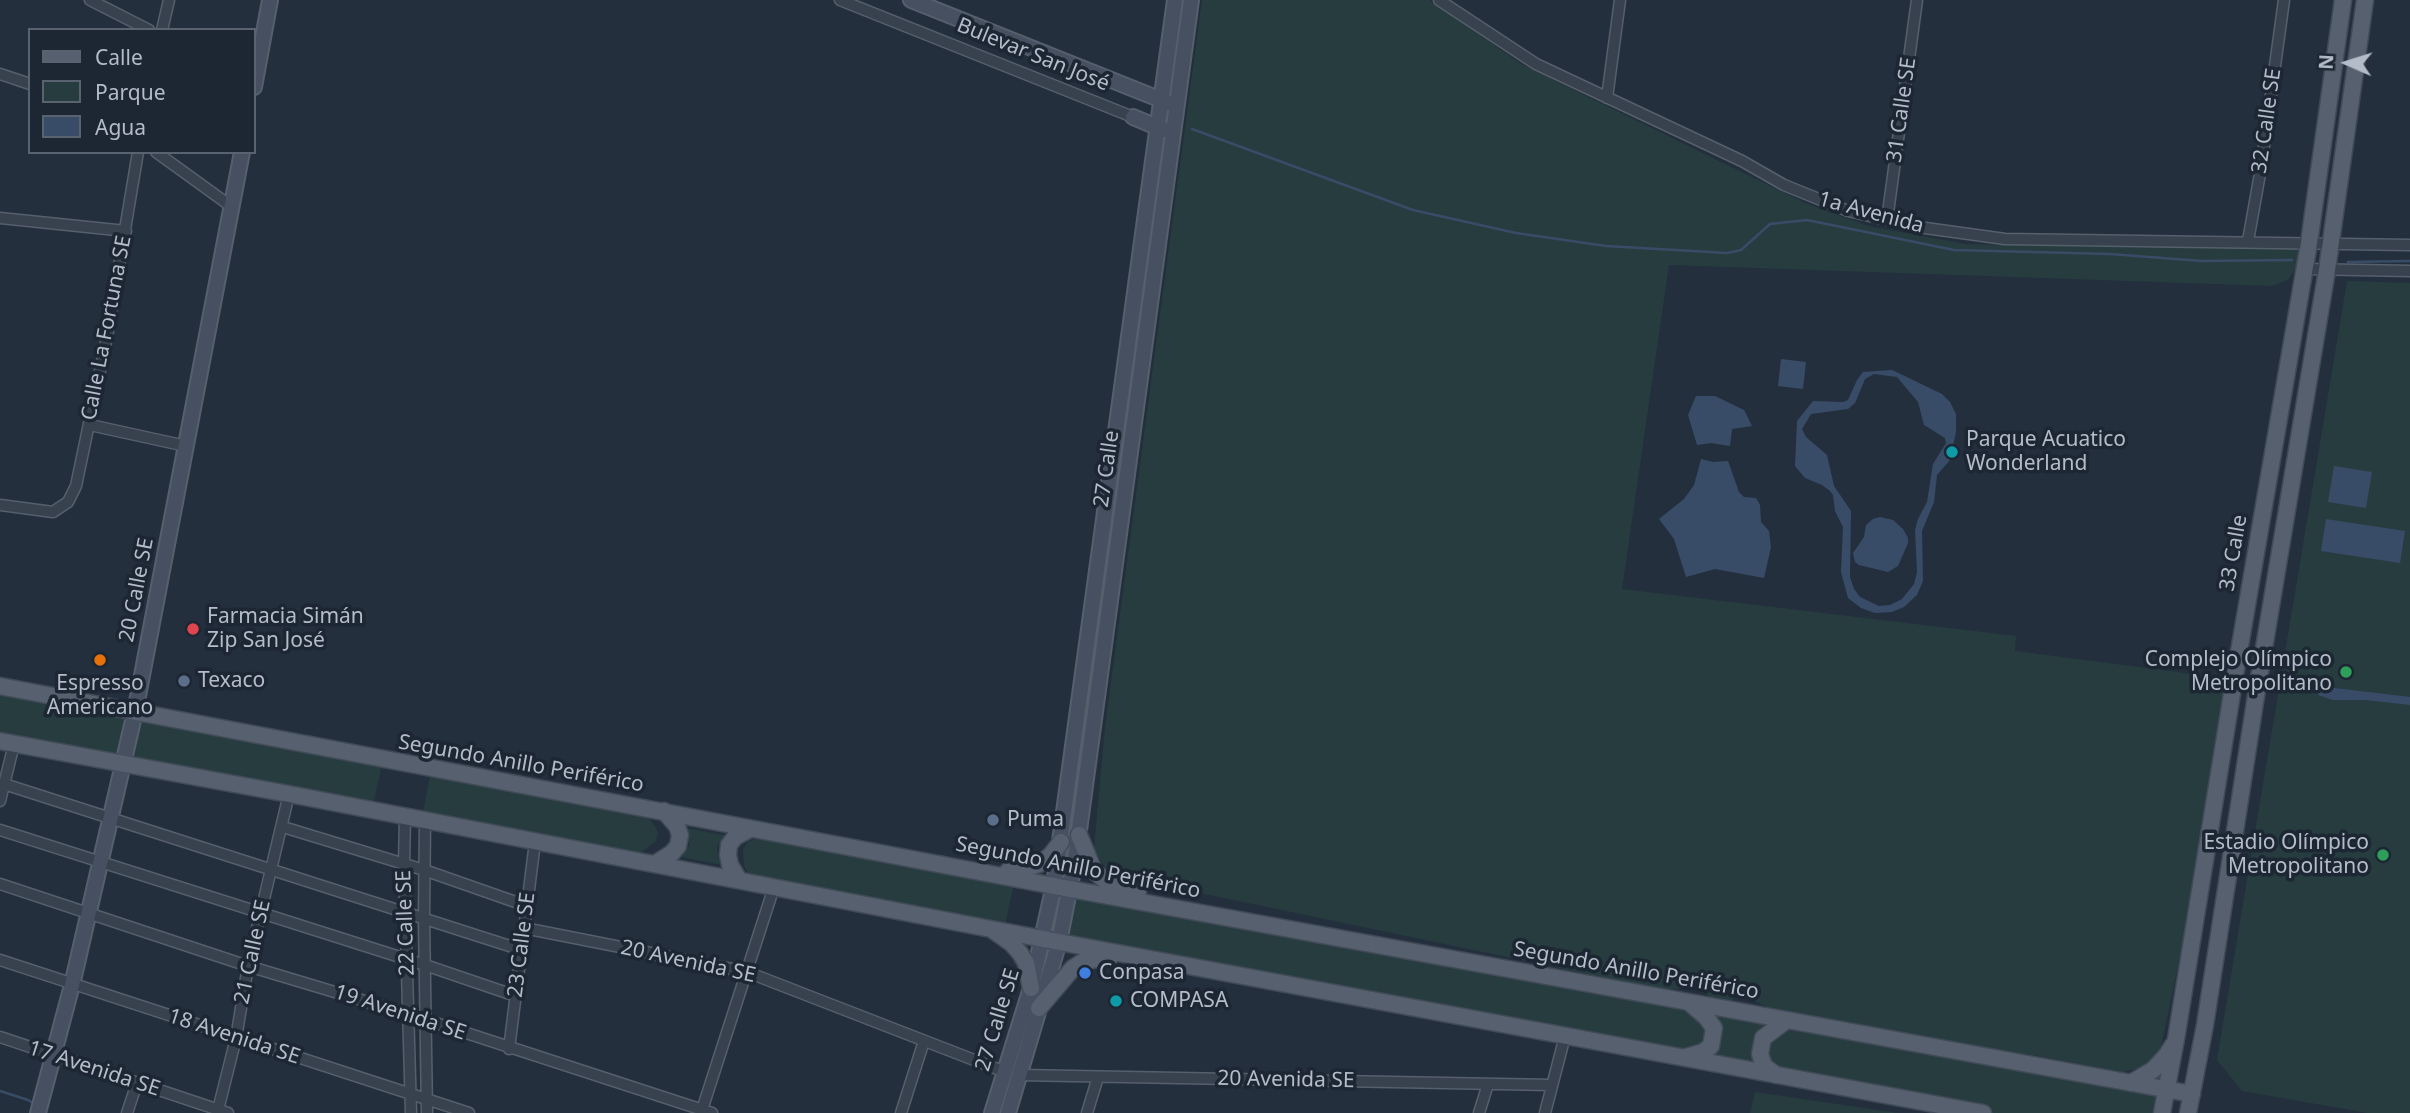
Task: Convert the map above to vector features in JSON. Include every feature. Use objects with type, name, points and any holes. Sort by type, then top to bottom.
[{"type":"main road","points":[[256,76],[270,0]]},
{"type":"main road","name":"Bulevar San José","points":[[911,0],[1176,106]]},
{"type":"main road","name":"27 Calle","points":[[1062,887],[1061,842],[1175,0]]},
{"type":"main road","name":"27 Calle","points":[[1051,940],[1062,887],[1079,835],[1191,0]]},
{"type":"main road","name":"33 Calle","points":[[2162,1113],[2305,269],[2343,0]]},
{"type":"main road","points":[[2188,1113],[2205,1025],[2255,702],[2327,270],[2365,0]]},
{"type":"main road","name":"Bulevar San José","points":[[1133,117],[1173,133]]},
{"type":"main road","name":"20 Calle SE","points":[[40,1106],[72,985],[135,712],[242,154]]},
{"type":"main road","points":[[2235,675],[2255,702]]},
{"type":"main road","name":"Segundo Anillo Periférico","points":[[0,686],[1228,918],[2192,1094]]},
{"type":"main road","points":[[7,743],[1983,1113]]},
{"type":"main road","points":[[654,864],[678,846],[680,835],[677,826],[664,811]]},
{"type":"main road","points":[[739,880],[730,866],[727,855],[729,845],[735,837],[750,829]]},
{"type":"main road","points":[[1079,835],[1094,871],[1106,881],[1201,907],[1228,918]]},
{"type":"main road","points":[[984,872],[1022,870],[1039,864],[1050,856],[1061,842]]},
{"type":"main road","points":[[989,928],[1011,943],[1020,953],[1026,963],[1031,988]]},
{"type":"main road","name":"27 Calle SE","points":[[1008,1113],[1012,1073],[1031,988],[1051,940]]},
{"type":"main road","name":"27 Calle SE","points":[[992,1113],[1039,1008],[1051,940]]},
{"type":"main road","points":[[1039,1008],[1065,976],[1084,961],[1131,955]]},
{"type":"main road","points":[[1684,1058],[1703,1052],[1711,1046],[1714,1028],[1706,1017],[1688,1002]]},
{"type":"main road","points":[[1777,1075],[1764,1066],[1760,1054],[1763,1038],[1787,1020]]},
{"type":"main road","points":[[2131,1083],[2153,1070],[2176,1039]]},
{"type":"street","points":[[90,0],[145,28]]},
{"type":"street","points":[[162,28],[169,0]]},
{"type":"street","name":"Bulevar San José","points":[[840,0],[1133,117]]},
{"type":"street","name":"1a Avenida","points":[[1439,0],[1536,64],[1742,161],[1784,185],[1848,211],[1960,234],[2033,240],[2330,243]]},
{"type":"street","points":[[1607,98],[1620,0]]},
{"type":"street","name":"31 Calle SE","points":[[1887,220],[1917,0]]},
{"type":"street","name":"32 Calle SE","points":[[2248,241],[2284,0]]},
{"type":"street","points":[[0,74],[28,82]]},
{"type":"street","name":"Calle La Fortuna SE","points":[[0,505],[53,512],[68,502],[76,486],[90,425],[138,154]]},
{"type":"street","points":[[159,154],[232,207]]},
{"type":"street","points":[[0,218],[125,231]]},
{"type":"street","points":[[2330,243],[2410,245]]},
{"type":"street","points":[[2305,269],[2410,271]]},
{"type":"street","points":[[90,425],[186,446]]},
{"type":"street","points":[[0,801],[7,743]]},
{"type":"street","points":[[4,784],[111,816],[522,950]]},
{"type":"street","name":"21 Calle SE","points":[[223,1111],[248,966],[289,794]]},
{"type":"street","name":"22 Calle SE","points":[[405,817],[411,1113]]},
{"type":"street","name":"22 Calle SE","points":[[425,820],[427,1113]]},
{"type":"street","points":[[283,827],[424,870],[527,906]]},
{"type":"street","points":[[0,830],[516,996]]},
{"type":"street","name":"23 Calle SE","points":[[509,1049],[535,842]]},
{"type":"street","name":"19 Avenida SE","points":[[0,884],[705,1112]]},
{"type":"street","points":[[705,1112],[774,887]]},
{"type":"street","name":"20 Avenida SE","points":[[524,929],[747,972],[1012,1073],[1552,1085]]},
{"type":"street","name":"18 Avenida SE","points":[[0,960],[469,1113]]},
{"type":"street","points":[[1545,1113],[1565,1036]]},
{"type":"street","name":"17 Avenida SE","points":[[0,1037],[223,1111]]},
{"type":"street","points":[[901,1113],[924,1041]]},
{"type":"street","points":[[1087,1113],[1098,1077]]},
{"type":"street","points":[[128,1113],[136,1083]]},
{"type":"street","points":[[1479,1113],[1488,1084]]},
{"type":"green space","points":[[1202,0],[1429,0],[1523,65],[1805,203],[1868,226],[1966,244],[2107,247],[2265,245],[2303,248],[2299,263],[2288,280],[2272,286],[1669,265],[1622,589],[2016,636],[2015,651],[2201,675],[2219,679],[2225,688],[2190,933],[2181,952],[2160,1051],[2154,1059],[2143,1067],[2123,1072],[2032,1055],[1992,1052],[1772,1009],[1735,992],[1732,1002],[1711,999],[1700,987],[1665,990],[1109,874],[1094,849],[1105,727]]},
{"type":"green space","name":"Complejo Olímpico Metropolitano","points":[[2347,281],[2410,283],[2410,1113],[2367,1113],[2242,1091],[2217,1060]]},
{"type":"green space","points":[[0,687],[133,714],[121,763],[0,740]]},
{"type":"green space","points":[[139,719],[382,765],[373,805],[130,761]]},
{"type":"green space","points":[[430,776],[645,814],[658,833],[656,841],[638,855],[423,813]]},
{"type":"green space","points":[[681,827],[729,836],[717,845],[722,865],[676,856],[689,846],[688,835]]},
{"type":"green space","points":[[761,836],[1014,883],[1005,926],[751,878],[744,866],[743,849],[748,842]]},
{"type":"green space","points":[[1071,891],[1686,1010],[1706,1027],[1706,1042],[1685,1054],[1061,941]]},
{"type":"green space","points":[[1704,1011],[1773,1025],[1764,1072],[1698,1059],[1712,1046]]},
{"type":"green space","points":[[1787,1025],[2166,1091],[2161,1113],[1991,1113],[1778,1075],[1766,1066],[1764,1039]]},
{"type":"green space","points":[[1755,1092],[1898,1113],[1750,1113]]},
{"type":"water","points":[[1781,359],[1806,362],[1803,389],[1778,386]]},
{"type":"water","points":[[1892,370],[1942,394],[1956,414],[1956,432],[1950,460],[1937,475],[1934,502],[1922,531],[1923,581],[1917,595],[1904,607],[1892,612],[1875,613],[1861,608],[1848,598],[1841,572],[1843,527],[1835,511],[1833,495],[1822,485],[1805,478],[1795,466],[1797,421],[1813,401],[1848,400],[1863,372]],"holes":[[[1874,374],[1897,377],[1918,402],[1924,425],[1945,438],[1946,443],[1933,464],[1927,502],[1915,530],[1917,572],[1914,584],[1902,599],[1890,605],[1879,606],[1860,597],[1854,589],[1850,577],[1851,511],[1834,486],[1827,455],[1806,437],[1802,429],[1811,414],[1848,409],[1855,403],[1865,379]]]},
{"type":"water","points":[[1696,396],[1715,396],[1744,410],[1752,426],[1732,429],[1730,446],[1711,443],[1697,445],[1688,415]]},
{"type":"water","points":[[1701,459],[1713,462],[1728,461],[1739,492],[1744,497],[1756,498],[1760,505],[1761,522],[1769,531],[1771,547],[1764,578],[1715,569],[1686,577],[1674,539],[1659,519],[1684,499],[1694,485]]},
{"type":"water","points":[[2334,466],[2372,472],[2366,508],[2328,502]]},
{"type":"water","points":[[1880,517],[1893,520],[1908,538],[1898,566],[1888,572],[1859,565],[1855,562],[1853,553],[1864,537],[1866,525]]},
{"type":"water","points":[[2326,519],[2405,531],[2400,563],[2321,551]]},
{"type":"water","points":[[2318,686],[2410,697],[2410,705],[2366,700],[2333,700],[2318,695]]},
{"type":"waterway","points":[[1192,129],[1413,210],[1516,233],[1606,246],[1727,253],[1741,250],[1770,224],[1807,220],[1954,250],[2110,254],[2202,261],[2292,260]]},
{"type":"waterway","points":[[2348,262],[2410,261]]},
{"type":"waterway","points":[[0,1091],[36,1105]]},
{"type":"place","name":"Parque Acuatico Wonderland","points":[[1952,452]]},
{"type":"place","name":"Farmacia Simán Zip San José","points":[[193,629]]},
{"type":"place","name":"Espresso Americano","points":[[100,660]]},
{"type":"place","name":"Complejo Olímpico Metropolitano","points":[[2346,672]]},
{"type":"place","name":"Texaco","points":[[184,681]]},
{"type":"place","name":"Puma","points":[[993,820]]},
{"type":"place","name":"Estadio Olímpico Metropolitano","points":[[2383,855]]},
{"type":"place","name":"Conpasa","points":[[1085,973]]},
{"type":"place","name":"COMPASA","points":[[1116,1001]]}]
